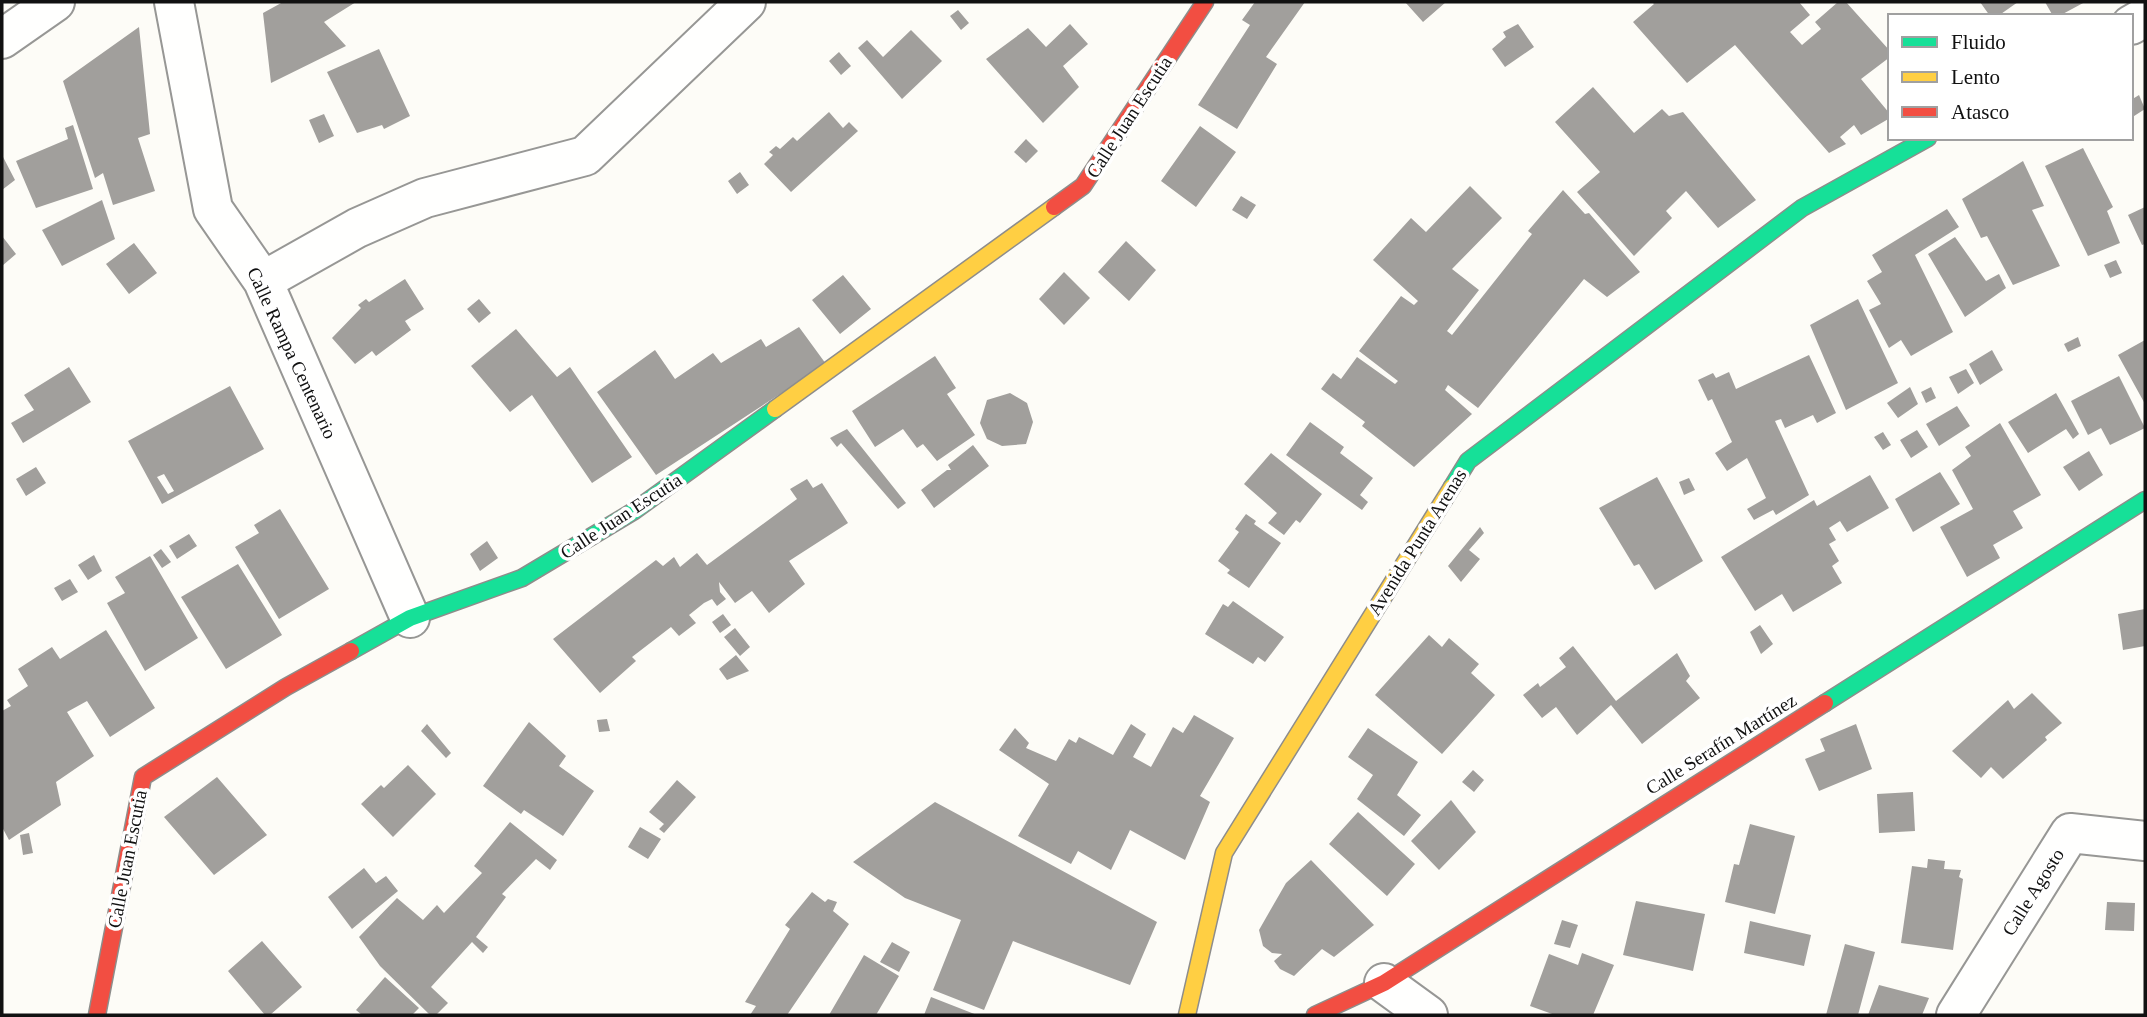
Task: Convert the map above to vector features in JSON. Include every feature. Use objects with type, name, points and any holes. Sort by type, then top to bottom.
[{"type":"street","points":[[2,39],[55,2]]},
{"type":"street","name":"Calle Rampa Centenario","points":[[174,2],[214,209],[262,281],[410,618]]},
{"type":"street","points":[[262,281],[357,228],[425,198],[585,156],[746,2]]},
{"type":"street","name":"Calle Juan Escutia","points":[[97,1015],[142,777],[286,687],[410,618],[522,578],[634,511],[1083,186],[1205,2]]},
{"type":"street","name":"Avenida Punta Arenas","points":[[1186,1015],[1224,853],[1468,461],[1802,208],[1924,140]]},
{"type":"street","name":"Calle Serafín Martínez","points":[[1315,1015],[1384,983],[2145,500]]},
{"type":"street","name":"Calle Agosto","points":[[1956,1015],[2070,833],[2145,841]]},
{"type":"street","points":[[1384,983],[1428,1015]]},
{"type":"building","points":[[283,2],[356,2],[324,22],[346,46],[271,83],[263,13]]},
{"type":"building","points":[[1255,2],[1305,2],[1266,57],[1277,64],[1237,129],[1198,105],[1250,25],[1242,20]]},
{"type":"building","points":[[1405,2],[1446,2],[1423,22]]},
{"type":"building","points":[[1652,2],[1799,2],[1810,15],[1790,32],[1802,45],[1821,29],[1815,22],[1838,2],[1846,2],[1888,49],[1888,59],[1861,79],[1888,112],[1888,119],[1861,135],[1854,125],[1840,137],[1846,144],[1829,153],[1735,45],[1687,83],[1633,22],[1654,4]]},
{"type":"building","points":[[1980,2],[2018,2],[2001,14],[1989,14]]},
{"type":"building","points":[[2045,2],[2085,2],[2063,14],[2052,14]]},
{"type":"building","points":[[958,10],[969,23],[961,30],[950,16]]},
{"type":"building","points":[[1070,24],[1088,44],[1063,66],[1079,87],[1043,123],[986,59],[1028,28],[1046,47]]},
{"type":"building","points":[[1518,24],[1534,47],[1505,67],[1492,49],[1506,37],[1503,32]]},
{"type":"building","points":[[139,27],[150,134],[138,138],[155,191],[113,205],[103,173],[95,178],[63,81]]},
{"type":"building","points":[[911,30],[942,61],[902,99],[858,48],[867,40],[883,57]]},
{"type":"building","points":[[379,49],[410,116],[384,129],[382,125],[357,133],[327,72]]},
{"type":"building","points":[[839,52],[851,66],[841,75],[829,61]]},
{"type":"building","points":[[1593,87],[1634,133],[1662,109],[1669,116],[1683,112],[1756,200],[1718,228],[1686,191],[1666,211],[1672,218],[1634,256],[1577,192],[1600,172],[1555,122]]},
{"type":"building","points":[[2139,95],[2145,109],[2133,117],[2133,99]]},
{"type":"building","points":[[829,112],[843,128],[849,122],[858,131],[791,192],[764,164],[773,155],[769,152],[776,146],[780,149],[793,137],[797,141]]},
{"type":"building","points":[[324,114],[334,136],[319,143],[309,120]]},
{"type":"building","points":[[73,125],[93,189],[36,208],[16,161],[68,139],[65,128]]},
{"type":"building","points":[[1200,126],[1236,152],[1196,207],[1161,181]]},
{"type":"building","points":[[1026,139],[1038,151],[1026,163],[1014,152]]},
{"type":"building","points":[[2083,148],[2113,207],[2107,211],[2120,243],[2088,256],[2045,166]]},
{"type":"building","points":[[2,155],[15,180],[2,190]]},
{"type":"building","points":[[2023,161],[2044,206],[2032,210],[2060,266],[2013,285],[1987,236],[1981,238],[1962,199]]},
{"type":"building","points":[[740,172],[749,185],[737,194],[728,181]]},
{"type":"building","points":[[1470,186],[1502,218],[1452,269],[1479,290],[1447,331],[1452,335],[1532,234],[1528,231],[1563,190],[1585,214],[1589,213],[1640,272],[1607,297],[1584,279],[1478,408],[1448,385],[1445,390],[1472,414],[1414,467],[1362,426],[1365,422],[1321,389],[1333,373],[1341,379],[1357,357],[1395,384],[1398,381],[1359,351],[1401,296],[1414,305],[1418,301],[1373,260],[1411,218],[1426,232]]},
{"type":"building","points":[[1241,196],[1256,205],[1247,219],[1232,210]]},
{"type":"building","points":[[102,200],[115,239],[62,266],[42,230]]},
{"type":"building","points":[[2145,207],[2145,244],[2142,245],[2128,215]]},
{"type":"building","points":[[1947,209],[1959,227],[1915,255],[1953,332],[1911,356],[1901,340],[1889,348],[1869,310],[1881,304],[1867,281],[1882,272],[1872,255]]},
{"type":"building","points":[[2,236],[16,254],[2,266]]},
{"type":"building","points":[[1955,237],[1986,281],[1999,274],[2006,288],[1965,317],[1928,254]]},
{"type":"building","points":[[1126,241],[1156,270],[1129,301],[1098,272]]},
{"type":"building","points":[[134,243],[157,273],[129,294],[106,264]]},
{"type":"building","points":[[2116,260],[2122,273],[2110,278],[2104,265]]},
{"type":"building","points":[[1064,272],[1090,298],[1064,325],[1039,299]]},
{"type":"building","points":[[843,275],[871,309],[840,334],[812,300]]},
{"type":"building","points":[[405,279],[424,309],[405,321],[411,330],[376,356],[372,351],[355,364],[332,338],[361,308],[358,305],[366,299],[369,302]]},
{"type":"building","points":[[479,299],[491,313],[479,323],[467,309]]},
{"type":"building","points":[[1858,299],[1898,383],[1846,410],[1810,325]]},
{"type":"building","points":[[799,327],[826,364],[656,475],[597,392],[655,350],[675,379],[713,353],[721,363],[761,339],[766,347]]},
{"type":"building","points":[[516,329],[557,377],[570,367],[632,457],[592,483],[532,395],[510,412],[471,366]]},
{"type":"building","points":[[2078,337],[2081,346],[2068,352],[2064,344]]},
{"type":"building","points":[[2145,340],[2145,404],[2118,355]]},
{"type":"building","points":[[1992,350],[2003,370],[1980,385],[1969,364]]},
{"type":"building","points":[[1809,355],[1836,413],[1817,423],[1813,415],[1785,428],[1781,419],[1775,421],[1809,495],[1776,515],[1773,510],[1754,520],[1747,509],[1766,498],[1747,458],[1727,471],[1715,453],[1732,442],[1712,399],[1708,401],[1698,380],[1713,373],[1716,378],[1729,372],[1736,389]]},
{"type":"building","points":[[935,356],[956,388],[947,394],[975,435],[937,461],[923,444],[917,448],[903,429],[875,447],[852,411]]},
{"type":"building","points":[[69,367],[91,402],[23,443],[11,423],[34,410],[24,395]]},
{"type":"building","points":[[1966,369],[1974,383],[1958,394],[1949,377]]},
{"type":"building","points":[[2119,376],[2145,428],[2110,445],[2101,428],[2088,435],[2071,401]]},
{"type":"building","points":[[230,386],[264,449],[162,504],[128,441]],"holes":[[[164,474],[174,491],[168,494],[157,477]]]},
{"type":"building","points":[[1910,387],[1918,404],[1898,418],[1887,403]]},
{"type":"building","points":[[1931,387],[1936,398],[1926,403],[1921,392]]},
{"type":"building","points":[[1010,393],[1027,403],[1033,422],[1026,444],[1002,446],[987,439],[980,423],[987,400]]},
{"type":"building","points":[[2056,393],[2079,434],[2073,439],[2066,429],[2028,453],[2008,422]]},
{"type":"building","points":[[1957,406],[1970,426],[1939,446],[1926,424]]},
{"type":"building","points":[[1310,422],[1344,447],[1340,453],[1373,478],[1360,495],[1368,502],[1362,510],[1286,455]]},
{"type":"building","points":[[2000,423],[2041,495],[2013,511],[2023,528],[1993,545],[2000,558],[1967,577],[1940,527],[1973,509],[1952,470],[1971,456],[1965,447]]},
{"type":"building","points":[[847,429],[906,503],[898,509],[841,443],[837,447],[830,438]]},
{"type":"building","points":[[1917,430],[1928,447],[1911,458],[1900,440]]},
{"type":"building","points":[[1883,432],[1891,445],[1883,450],[1874,437]]},
{"type":"building","points":[[973,445],[989,466],[934,508],[921,490],[947,470],[951,470],[948,465]]},
{"type":"building","points":[[2089,451],[2103,475],[2079,491],[2063,467]]},
{"type":"building","points":[[1271,453],[1322,494],[1300,523],[1296,520],[1284,535],[1268,523],[1277,513],[1244,484]]},
{"type":"building","points":[[36,467],[46,483],[26,496],[16,479]]},
{"type":"building","points":[[1940,472],[1960,504],[1913,532],[1895,499]]},
{"type":"building","points":[[1870,475],[1889,508],[1847,532],[1840,521],[1829,528],[1836,540],[1829,544],[1839,561],[1832,566],[1842,583],[1793,612],[1782,594],[1755,611],[1721,557],[1814,500],[1817,506]]},
{"type":"building","points":[[1657,477],[1703,561],[1655,590],[1639,564],[1634,566],[1599,508]]},
{"type":"building","points":[[1689,478],[1695,490],[1684,495],[1679,482]]},
{"type":"building","points":[[807,479],[813,488],[822,483],[848,523],[789,561],[805,584],[769,613],[752,591],[735,603],[719,582],[720,592],[726,599],[717,606],[712,599],[704,603],[689,615],[696,623],[679,636],[671,627],[632,657],[636,661],[600,693],[553,639],[656,560],[663,566],[674,557],[680,567],[697,553],[707,565],[797,499],[790,489]]},
{"type":"building","points":[[280,509],[329,589],[279,619],[235,547],[259,533],[254,525]]},
{"type":"building","points":[[1246,514],[1256,521],[1254,524],[1281,543],[1249,588],[1227,573],[1230,570],[1218,561],[1239,532],[1235,529]]},
{"type":"building","points":[[1480,527],[1484,533],[1469,550],[1480,559],[1461,582],[1448,566]]},
{"type":"building","points":[[189,534],[197,546],[177,559],[169,546]]},
{"type":"building","points":[[487,541],[498,558],[480,571],[470,554]]},
{"type":"building","points":[[161,549],[171,562],[162,568],[153,555]]},
{"type":"building","points":[[94,555],[102,571],[88,580],[78,565]]},
{"type":"building","points":[[150,556],[198,638],[145,671],[107,603],[125,593],[115,577]]},
{"type":"building","points":[[238,564],[282,635],[226,669],[181,597]]},
{"type":"building","points":[[70,579],[78,592],[62,601],[54,588]]},
{"type":"building","points":[[1233,601],[1284,637],[1265,662],[1258,657],[1253,664],[1205,634],[1223,604],[1228,607]]},
{"type":"building","points":[[2145,609],[2145,646],[2123,650],[2118,614]]},
{"type":"building","points":[[723,614],[731,625],[720,633],[712,622]]},
{"type":"building","points":[[1760,625],[1773,644],[1761,654],[1750,632]]},
{"type":"building","points":[[735,628],[750,647],[740,656],[724,637]]},
{"type":"building","points":[[106,630],[155,708],[110,737],[87,701],[67,712],[94,756],[56,782],[61,805],[9,840],[2,827],[2,711],[11,706],[7,700],[28,686],[18,669],[52,647],[60,659]]},
{"type":"building","points":[[1429,635],[1442,647],[1449,638],[1479,664],[1471,673],[1495,695],[1442,754],[1375,695]]},
{"type":"building","points":[[1573,646],[1616,701],[1677,653],[1690,676],[1686,681],[1700,698],[1642,744],[1611,705],[1577,735],[1556,707],[1542,718],[1523,695],[1538,683],[1540,687],[1566,667],[1559,658]]},
{"type":"building","points":[[736,655],[749,671],[727,680],[719,669]]},
{"type":"building","points":[[2032,693],[2062,723],[2003,779],[1991,767],[1981,778],[1952,751],[2008,700],[2014,709]]},
{"type":"building","points":[[1194,715],[1234,738],[1200,796],[1210,802],[1185,860],[1130,830],[1111,870],[1078,851],[1071,864],[1018,836],[1049,784],[999,750],[1015,728],[1029,743],[1026,748],[1056,761],[1069,739],[1076,743],[1079,737],[1113,755],[1131,724],[1146,734],[1133,757],[1151,767],[1173,727],[1183,733]]},
{"type":"building","points":[[607,719],[610,731],[599,732],[597,720]]},
{"type":"building","points":[[529,722],[566,756],[559,766],[594,791],[563,836],[524,810],[521,814],[483,786]]},
{"type":"building","points":[[427,724],[451,753],[446,758],[421,731]]},
{"type":"building","points":[[1856,724],[1872,769],[1819,791],[1805,759],[1825,751],[1820,739]]},
{"type":"building","points":[[1368,728],[1418,762],[1397,795],[1421,815],[1404,836],[1357,799],[1373,775],[1348,757]]},
{"type":"building","points":[[408,765],[436,794],[393,837],[361,804],[381,785],[384,788]]},
{"type":"building","points":[[1473,770],[1484,780],[1474,792],[1462,782]]},
{"type":"building","points":[[217,777],[267,835],[214,875],[164,817]]},
{"type":"building","points":[[677,780],[696,797],[664,833],[659,829],[664,824],[649,812]]},
{"type":"building","points":[[1913,792],[1915,831],[1879,833],[1877,794]]},
{"type":"building","points":[[1451,800],[1476,832],[1439,870],[1411,841]]},
{"type":"building","points":[[935,802],[1157,922],[1130,985],[1013,941],[984,1010],[933,990],[961,920],[905,898],[853,862]]},
{"type":"building","points":[[1358,812],[1415,864],[1387,896],[1329,844]]},
{"type":"building","points":[[510,822],[557,860],[550,870],[536,859],[502,894],[506,897],[476,937],[488,947],[483,953],[472,942],[431,987],[448,1003],[436,1015],[430,1015],[380,966],[359,937],[397,898],[423,920],[437,905],[444,913],[482,873],[474,866]]},
{"type":"building","points":[[1750,824],[1795,836],[1775,914],[1725,902],[1734,864],[1739,865]]},
{"type":"building","points":[[640,827],[661,839],[648,859],[628,847]]},
{"type":"building","points":[[29,833],[33,853],[23,855],[20,835]]},
{"type":"building","points":[[1928,859],[1945,861],[1944,869],[1961,870],[1959,877],[1963,879],[1953,950],[1901,943],[1912,866],[1927,868]]},
{"type":"building","points":[[1311,860],[1374,925],[1334,957],[1322,949],[1294,976],[1280,969],[1274,961],[1282,954],[1272,953],[1263,946],[1259,930],[1286,883]]},
{"type":"building","points":[[364,868],[376,883],[386,876],[398,891],[352,929],[328,897]]},
{"type":"building","points":[[812,892],[825,902],[828,899],[837,902],[833,911],[849,924],[787,1015],[750,1015],[756,1006],[745,1002],[790,929],[785,925]]},
{"type":"building","points":[[1636,901],[1705,914],[1693,971],[1623,955]]},
{"type":"building","points":[[2107,902],[2135,903],[2134,931],[2105,930]]},
{"type":"building","points":[[1562,920],[1578,925],[1570,948],[1554,944]]},
{"type":"building","points":[[1750,921],[1811,935],[1804,966],[1744,953]]},
{"type":"building","points":[[262,941],[302,987],[270,1015],[265,1015],[228,971]]},
{"type":"building","points":[[892,942],[910,952],[899,972],[880,962]]},
{"type":"building","points":[[1845,944],[1875,952],[1858,1015],[1826,1015]]},
{"type":"building","points":[[1582,953],[1614,965],[1593,1015],[1555,1015],[1530,1006],[1549,954],[1578,965]]},
{"type":"building","points":[[864,955],[899,976],[876,1015],[829,1015]]},
{"type":"building","points":[[385,977],[419,1008],[412,1015],[362,1015],[356,1010]]},
{"type":"building","points":[[1879,985],[1929,998],[1922,1015],[1868,1015]]},
{"type":"building","points":[[931,997],[977,1015],[924,1015]]},
{"type":"traffic: fast","points":[[1452,487],[1468,461],[1802,208],[1924,140]]},
{"type":"traffic: fast","points":[[351,651],[410,618],[522,578],[634,511],[775,409]]},
{"type":"traffic: fast","points":[[1825,703],[2145,500]]},
{"type":"traffic: slow","points":[[775,409],[1054,207]]},
{"type":"traffic: slow","points":[[1187,1015],[1224,853],[1452,487]]},
{"type":"traffic: jam","points":[[1054,207],[1083,186],[1205,2]]},
{"type":"traffic: jam","points":[[97,1015],[143,777],[286,687],[351,651]]},
{"type":"traffic: jam","points":[[1315,1015],[1384,983],[1825,703]]}]
